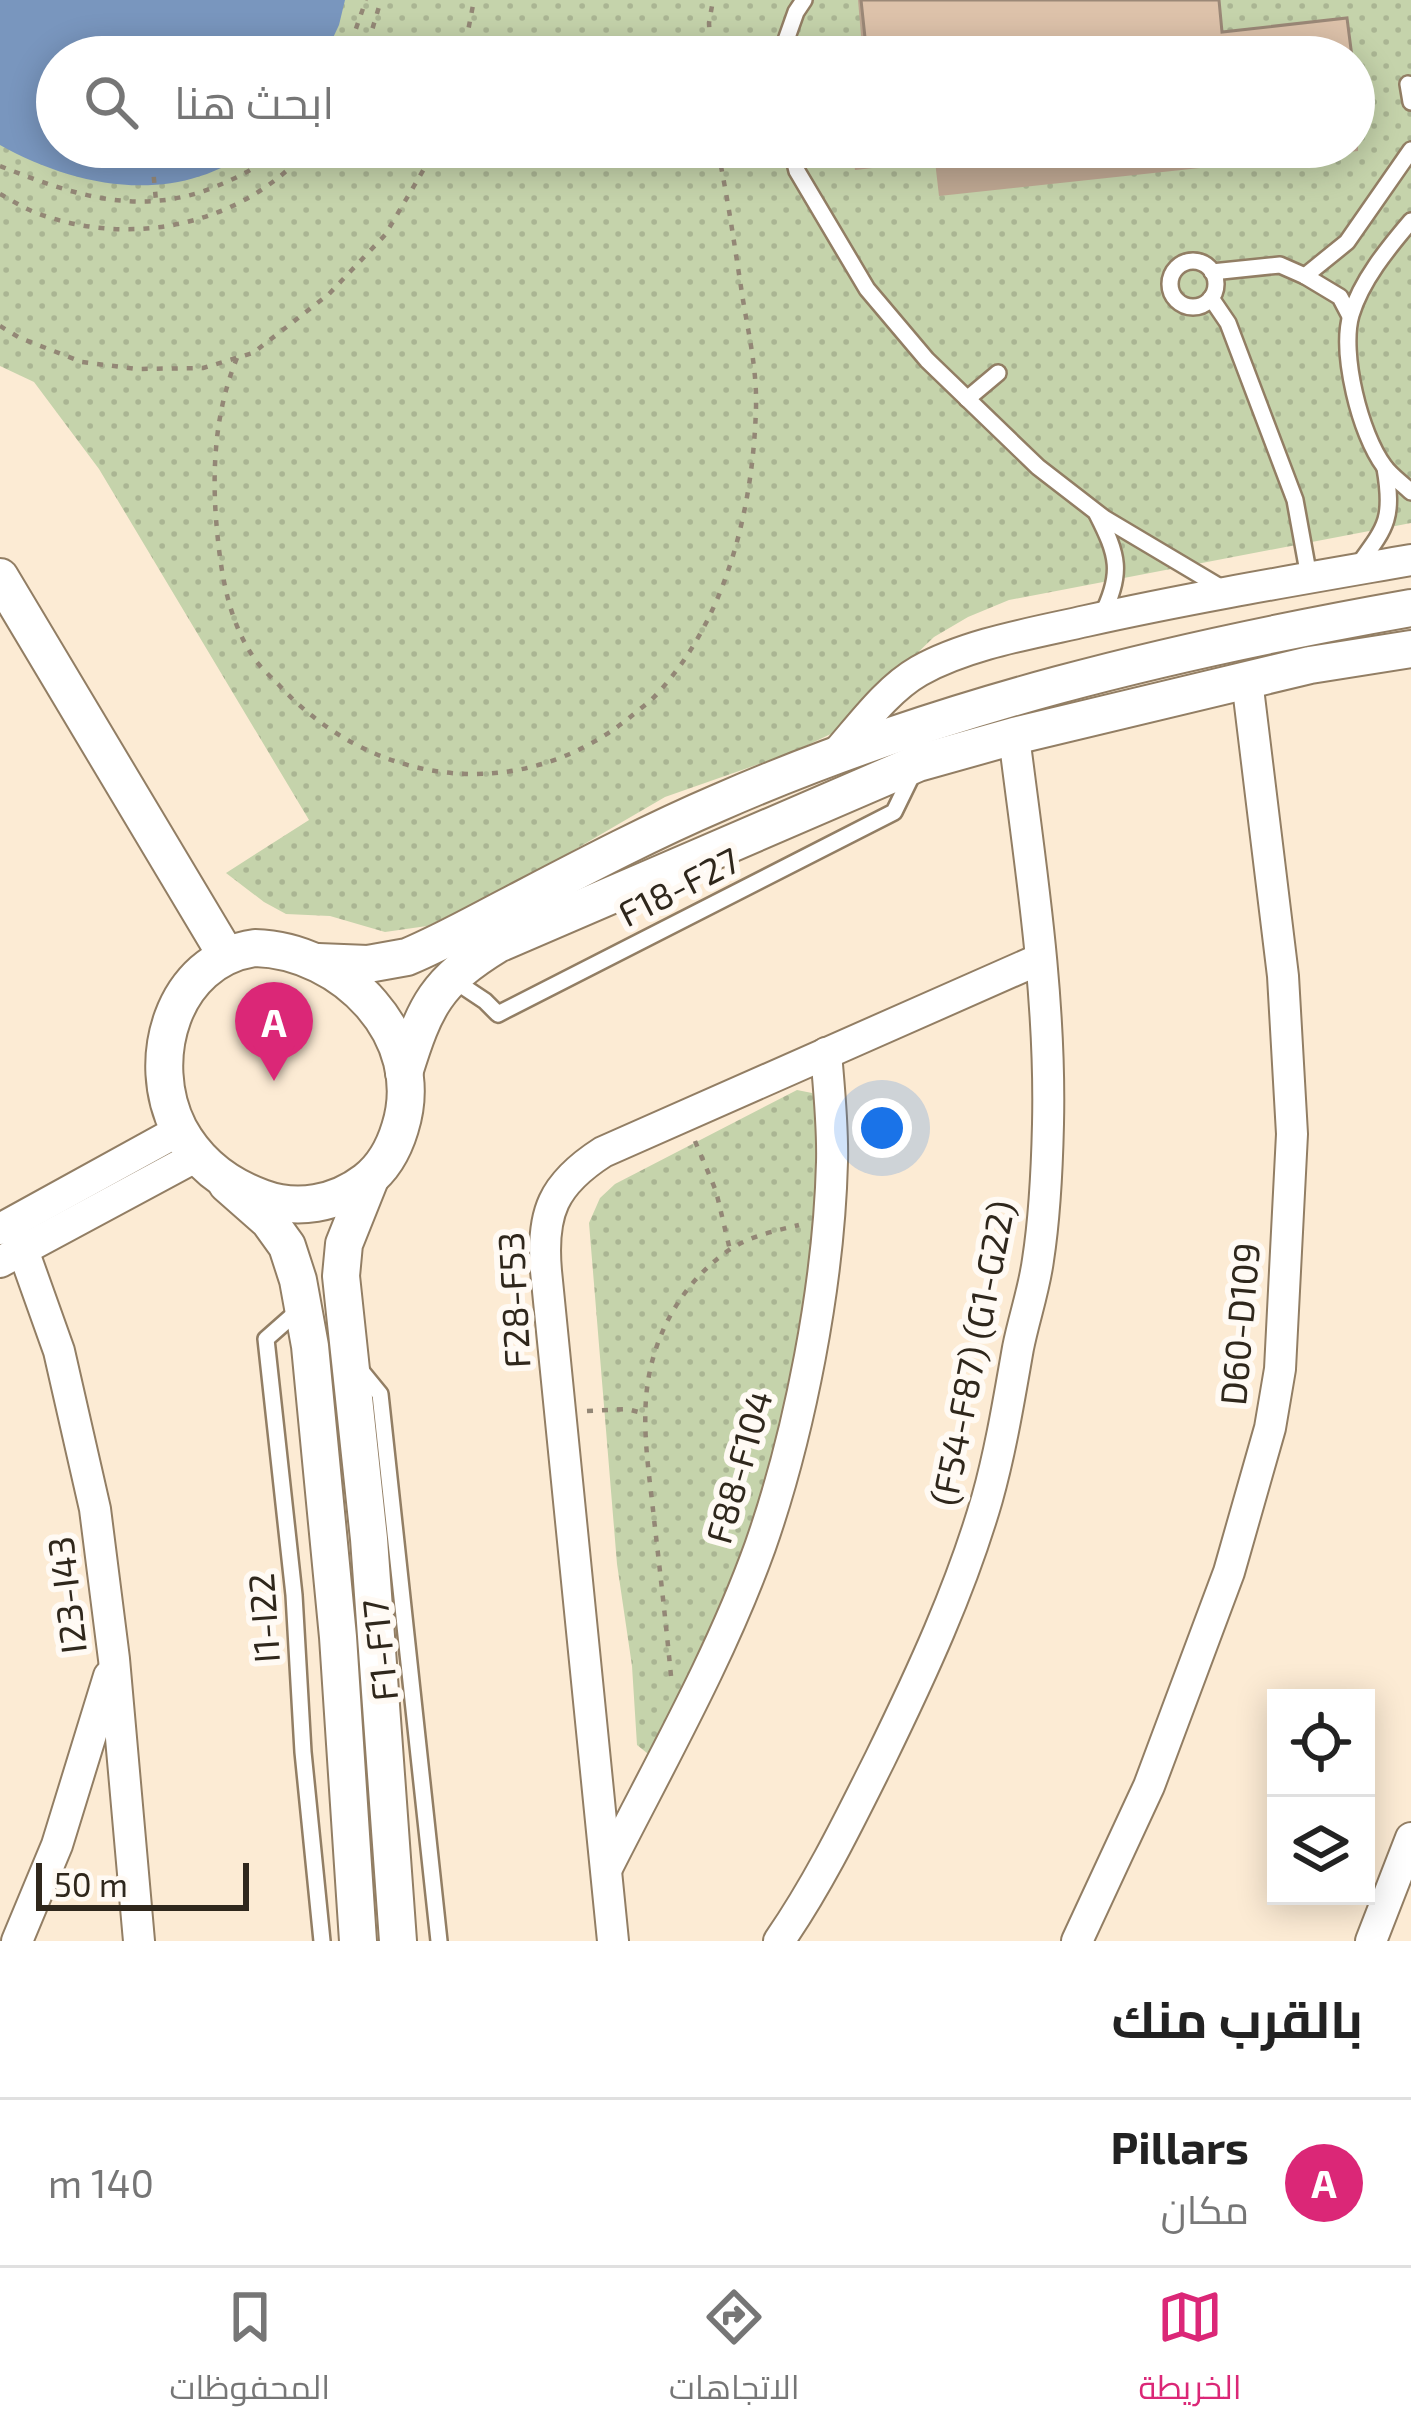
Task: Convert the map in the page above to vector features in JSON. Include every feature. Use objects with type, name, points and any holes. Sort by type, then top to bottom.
[{"type":"street","points":[[835,755],[890,695],[914,674],[942,659],[1030,634],[1228,591],[1411,560]]},
{"type":"street","points":[[0,577],[226,955]]},
{"type":"street","points":[[318,962],[368,964],[407,957],[717,803],[835,755],[998,700],[1241,639],[1411,608]]},
{"type":"street","points":[[404,1073],[427,1010],[466,963],[498,944],[918,764],[1014,736],[1310,665],[1411,649]]},
{"type":"street","name":"D60-D109","points":[[1077,1941],[1149,1786],[1228,1572],[1270,1428],[1280,1369],[1292,1134],[1283,976],[1247,680]]},
{"type":"street","name":"(F54-F87) (G1-G22)","points":[[779,1941],[819,1879],[896,1727],[957,1586],[987,1498],[1038,1265],[1044,1215],[1047,1060],[1038,917],[1014,736]]},
{"type":"street","points":[[358,1941],[326,1496],[298,1280],[286,1246],[268,1221],[188,1143],[166,1088],[169,1027],[192,980],[226,955],[255,948],[274,948],[318,962],[368,999],[394,1040],[404,1073],[400,1129],[393,1148],[370,1179],[341,1261],[369,1539],[398,1941]]},
{"type":"street","name":"F28-F53","points":[[613,1941],[544,1247],[550,1208],[581,1166],[603,1152],[1040,959]]},
{"type":"street","name":"F88-F104","points":[[605,1871],[759,1550],[777,1493],[807,1363],[829,1218],[832,1118],[826,1053]]},
{"type":"street","points":[[8,1247],[188,1143]]},
{"type":"street","points":[[227,1184],[272,1202],[313,1204],[334,1199],[370,1179]]},
{"type":"street","name":"I23-I43","points":[[8,1247],[59,1352],[95,1509],[114,1659],[139,1941]]},
{"type":"street","points":[[17,1941],[57,1845],[114,1659]]},
{"type":"street","points":[[1371,1941],[1411,1838]]},
{"type":"lane","points":[[787,36],[804,0]]},
{"type":"lane","points":[[1408,84],[1411,103]]},
{"type":"lane","points":[[1305,276],[1347,242],[1411,150]]},
{"type":"lane","points":[[796,168],[867,289],[927,360],[1038,467],[1095,512],[1228,591]]},
{"type":"lane","points":[[1411,221],[1372,273],[1350,316],[1349,356],[1354,398],[1370,442],[1385,467],[1411,492]]},
{"type":"lane","points":[[1200,262],[1212,272],[1216,285],[1211,298],[1198,306],[1183,305],[1172,295],[1173,272],[1185,263],[1200,262]]},
{"type":"lane","points":[[1212,272],[1280,266],[1340,297],[1350,316]]},
{"type":"lane","points":[[1211,298],[1228,323],[1294,500],[1309,577]]},
{"type":"lane","points":[[967,399],[998,373]]},
{"type":"lane","points":[[1355,569],[1385,526],[1390,500],[1385,467]]},
{"type":"lane","points":[[1095,512],[1115,553],[1117,568],[1101,618]]},
{"type":"lane","name":"F18-F27","points":[[449,978],[498,1014],[894,812],[918,764]]},
{"type":"lane","name":"I1-I22","points":[[303,1307],[266,1339],[294,1595],[303,1752],[322,1941]]},
{"type":"lane","name":"F1-F17","points":[[350,1368],[362,1372],[380,1394],[439,1941]]},
{"type":"path","points":[[353,36],[366,0]]},
{"type":"path","points":[[370,36],[381,0]]},
{"type":"path","points":[[467,36],[474,0]]},
{"type":"path","points":[[710,36],[713,0]]},
{"type":"path","points":[[0,166],[99,199],[156,201],[197,194],[252,168]]},
{"type":"path","points":[[153,168],[156,201]]},
{"type":"path","points":[[0,194],[34,212],[94,228],[149,229],[208,218],[256,195],[289,168]]},
{"type":"path","points":[[0,326],[82,362],[136,369],[203,368],[253,353],[329,294],[386,235],[424,168]]},
{"type":"path","points":[[237,358],[224,389],[214,453],[215,503],[219,560],[233,616],[254,658],[324,727],[382,758],[458,775],[508,774],[554,762],[607,735],[656,696],[697,641],[746,513],[756,364],[721,168]]},
{"type":"path","points":[[685,1116],[716,1191],[730,1250]]},
{"type":"path","points":[[677,1729],[646,1414],[664,1324],[689,1288],[730,1250],[764,1233],[829,1218]]},
{"type":"path","points":[[560,1412],[627,1409],[646,1414]]},
{"type":"green space","points":[[0,0],[1411,0],[1411,523],[1009,600],[934,637],[835,732],[793,752],[665,797],[514,885],[427,926],[385,932],[330,916],[286,914],[226,873],[309,820],[99,469],[34,382],[0,366]]},
{"type":"green space","points":[[797,1090],[812,1093],[819,1141],[812,1244],[788,1392],[762,1508],[707,1653],[659,1751],[647,1753],[637,1745],[632,1666],[617,1564],[589,1223],[600,1198],[615,1184]]},
{"type":"water","points":[[0,0],[345,0],[334,36],[36,36],[36,162],[0,145]]},
{"type":"water","points":[[51,168],[220,168],[194,178],[128,185]]},
{"type":"building","points":[[861,0],[1219,0],[1222,32],[1347,18],[1349,36],[865,36]]},
{"type":"place","name":"Pillars","points":[[274,1081]]}]
